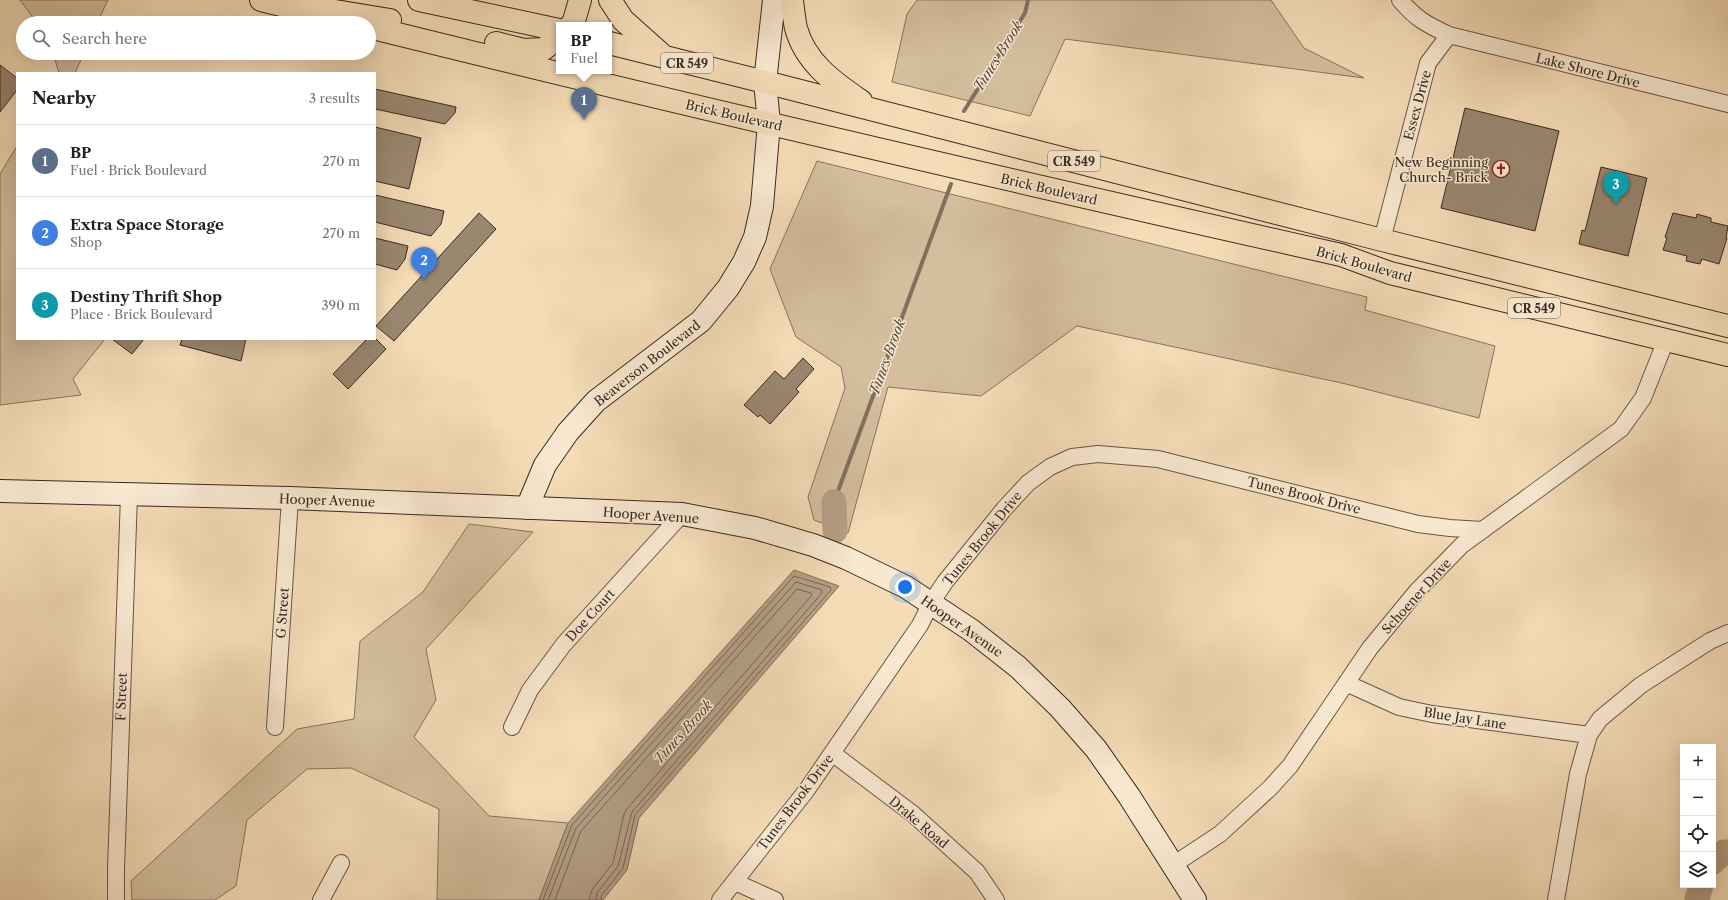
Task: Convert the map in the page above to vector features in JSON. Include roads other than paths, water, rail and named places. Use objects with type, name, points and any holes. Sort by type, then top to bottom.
[{"type":"main road","points":[[261,0],[324,16]]},
{"type":"main road","points":[[419,0],[556,29]]},
{"type":"main road","points":[[440,5],[493,0]]},
{"type":"main road","points":[[573,22],[580,0]]},
{"type":"main road","points":[[610,0],[623,20],[665,58]]},
{"type":"main road","name":"Beaverson Boulevard","points":[[527,508],[545,465],[568,432],[596,401],[701,321],[728,288],[744,262],[755,237],[762,206],[769,123],[765,82],[774,0]]},
{"type":"main road","points":[[792,0],[796,28],[805,48],[817,67],[838,86],[873,109]]},
{"type":"main road","points":[[300,10],[335,11],[371,16]]},
{"type":"main road","points":[[376,17],[524,50],[544,49],[556,39]]},
{"type":"main road","name":"Brick Boulevard","points":[[376,29],[556,74]]},
{"type":"main road","name":"Brick Boulevard","points":[[612,44],[873,109],[1382,240],[1728,326]]},
{"type":"main road","name":"Brick Boulevard","points":[[558,74],[923,160],[1341,255],[1390,273],[1728,355]]},
{"type":"main road","points":[[1341,255],[1358,251],[1382,240]]},
{"type":"main road","name":"Hooper Avenue","points":[[0,491],[290,498],[682,514],[755,528],[813,545],[846,558],[906,587],[971,630],[1018,667],[1060,708],[1096,749],[1129,796],[1195,900]]},
{"type":"street","points":[[1400,0],[1413,16],[1427,25],[1448,35]]},
{"type":"street","name":"Lake Shore Drive","points":[[1448,35],[1728,104]]},
{"type":"street","name":"Essex Drive","points":[[1382,240],[1428,63],[1448,35]]},
{"type":"street","name":"Schoener Drive","points":[[1173,865],[1220,834],[1270,788],[1290,766],[1370,648],[1417,591],[1462,545],[1621,429],[1643,398],[1666,340]]},
{"type":"street","name":"Tunes Brook Drive","points":[[720,900],[806,791],[920,625],[931,603],[945,582],[1004,509],[1028,483],[1050,467],[1072,457],[1098,454],[1158,459],[1418,524],[1483,530]]},
{"type":"street","name":"F Street","points":[[116,900],[129,495]]},
{"type":"street","name":"G Street","points":[[275,727],[290,498]]},
{"type":"street","name":"Doe Court","points":[[512,727],[530,690],[564,644],[682,514]]},
{"type":"street","points":[[1556,900],[1578,774],[1589,735],[1600,719],[1640,685],[1710,641],[1728,633]]},
{"type":"street","name":"Blue Jay Lane","points":[[1346,683],[1400,707],[1432,714],[1589,735]]},
{"type":"street","name":"Drake Road","points":[[832,753],[913,814],[976,872],[996,900]]},
{"type":"street","points":[[321,900],[341,863]]},
{"type":"street","points":[[735,882],[775,900]]},
{"type":"water","points":[[794,570],[839,586],[639,818],[627,870],[603,900],[539,900],[568,823]]},
{"type":"waterway","name":"Tunes Brook","points":[[964,111],[1025,13],[1028,0]]},
{"type":"waterway","name":"Tunes Brook","points":[[834,502],[951,184]]},
{"type":"waterway","name":"Tunes Brook","points":[[834,502],[835,531]]},
{"type":"waterway","points":[[1716,859],[1724,852],[1728,852]]},
{"type":"waterway","points":[[1697,900],[1700,888]]},
{"type":"place","name":"BP","points":[[584,120]]},
{"type":"place","name":"New Beginning Church- Brick","points":[[1501,169]]},
{"type":"place","name":"Destiny Thrift Shop","points":[[1616,204]]},
{"type":"place","name":"Extra Space Storage","points":[[424,280]]}]
